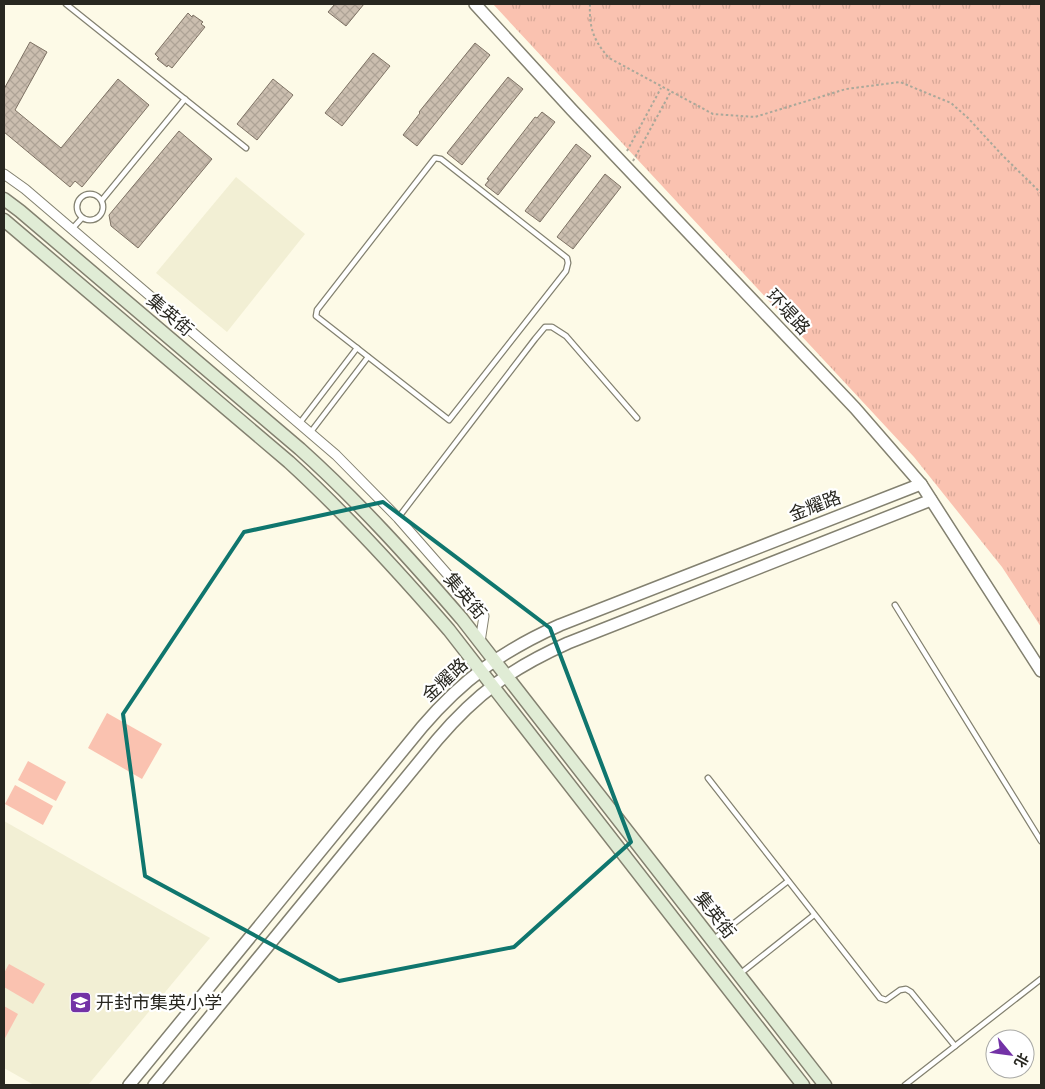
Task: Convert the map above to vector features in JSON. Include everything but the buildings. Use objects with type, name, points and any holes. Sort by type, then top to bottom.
[{"type":"main road","name":"集英街","points":[[4,199],[329,475],[402,550],[480,642],[825,1085]]},
{"type":"main road","name":"集英街","points":[[4,220],[317,488],[389,561],[449,630],[803,1085]]},
{"type":"street","name":"环堤路","points":[[475,4],[855,408],[921,484],[1041,671]]},
{"type":"street","points":[[4,174],[25,189],[336,455],[398,518],[484,616],[480,642]]},
{"type":"street","name":"金耀路","points":[[129,1085],[422,727],[452,694],[480,670],[523,642],[560,625],[921,484]]},
{"type":"street","name":"金耀路","points":[[154,1085],[436,740],[466,708],[492,685],[532,660],[568,643],[932,500]]},
{"type":"lane","points":[[66,4],[246,148]]},
{"type":"lane","points":[[102,200],[185,99]]},
{"type":"lane","points":[[435,158],[441,159],[567,258],[566,271],[449,420],[368,357],[316,316],[317,310],[435,158]]},
{"type":"lane","points":[[90,194],[98,196],[102,200],[104,209],[99,217],[90,221],[78,214],[77,205],[81,197],[90,194]]},
{"type":"lane","points":[[72,229],[82,218]]},
{"type":"lane","points":[[398,518],[545,327],[552,327],[566,336],[637,418]]},
{"type":"lane","points":[[299,424],[357,348]]},
{"type":"lane","points":[[310,433],[368,357]]},
{"type":"lane","points":[[895,605],[1041,841]]},
{"type":"lane","points":[[708,778],[880,998],[886,1000],[900,990],[906,989],[911,992],[955,1046]]},
{"type":"lane","points":[[712,940],[788,881]]},
{"type":"lane","points":[[739,974],[814,914]]},
{"type":"lane","points":[[905,1085],[1041,979]]},
{"type":"path","points":[[590,4],[592,32],[598,46],[609,58],[713,114],[755,117],[846,89],[900,82],[951,103],[1041,193]]},
{"type":"path","points":[[625,165],[662,88]]},
{"type":"path","points":[[625,165],[670,92]]},
{"type":"highlighted area","points":[[383,502],[550,628],[631,842],[514,947],[339,981],[145,876],[123,714],[244,532]]},
{"type":"shaded area","points":[[236,177],[305,234],[227,332],[156,273]]},
{"type":"shaded area","name":"开封市集英小学","points":[[4,821],[210,938],[88,1085],[34,1085],[4,1068]]},
{"type":"green space","points":[[493,4],[1041,4],[1041,627],[1002,567],[914,457]]},
{"type":"green space","points":[[107,713],[162,744],[142,779],[88,748]]},
{"type":"green space","points":[[28,761],[66,782],[56,801],[18,780]]},
{"type":"green space","points":[[15,785],[53,806],[43,825],[5,804]]},
{"type":"green space","points":[[9,964],[45,984],[33,1004],[4,987],[4,973]]},
{"type":"green space","points":[[4,1006],[18,1014],[4,1040]]},
{"type":"place","name":"开封市集英小学","points":[[80,1003]]}]
